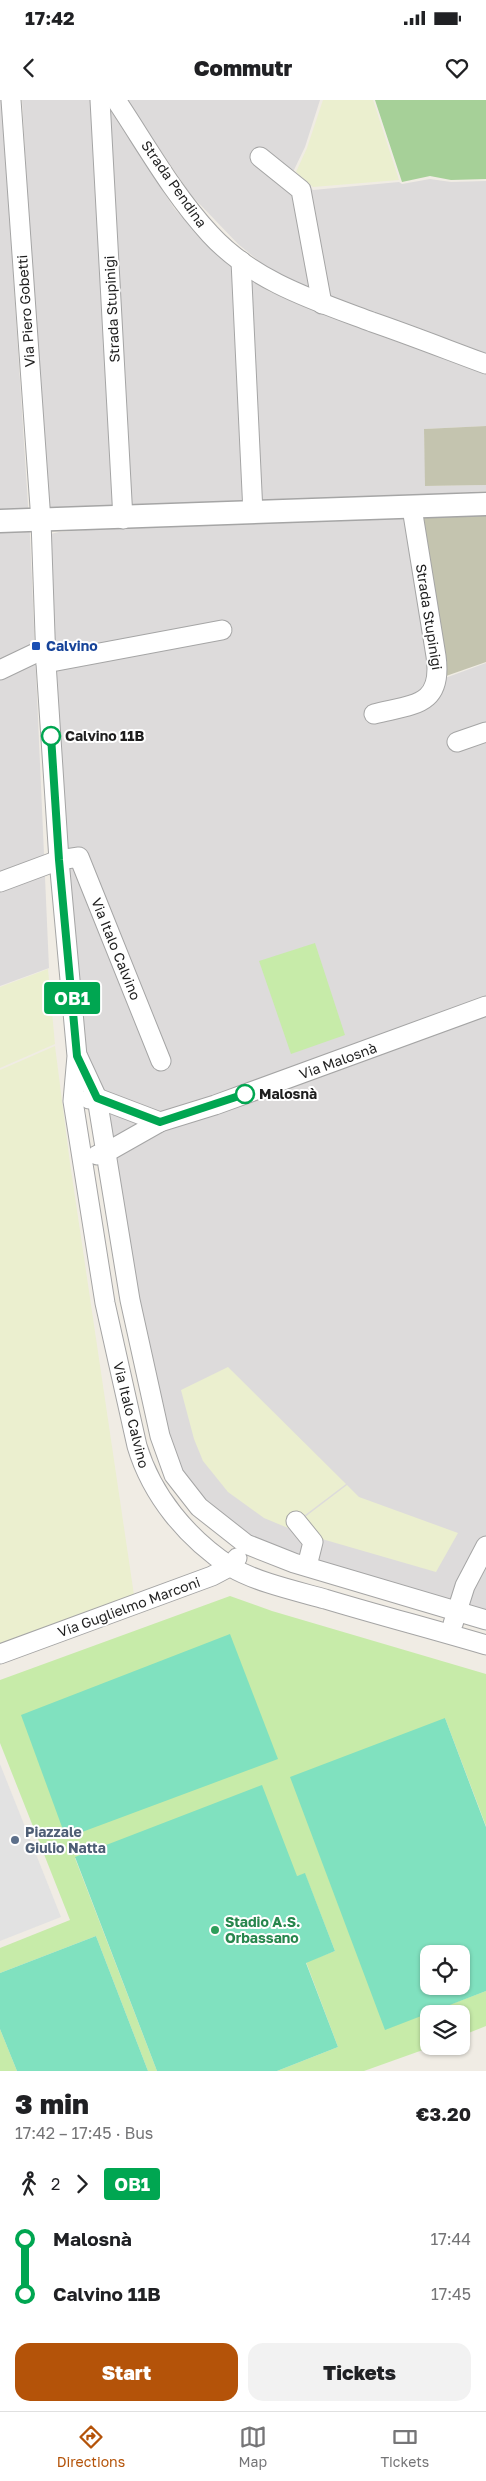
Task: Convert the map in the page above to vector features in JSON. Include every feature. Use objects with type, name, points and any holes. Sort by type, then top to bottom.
[{"type":"street","name":"Via Piero Gobetti","points":[[11,100],[40,521]]},
{"type":"street","name":"Strada Stupinigi","points":[[100,100],[123,518]]},
{"type":"street","name":"Strada Pendina","points":[[116,100],[187,207],[211,235],[241,261],[273,283],[322,304],[486,364]]},
{"type":"street","points":[[260,158],[301,190],[322,304]]},
{"type":"street","points":[[241,261],[252,513]]},
{"type":"street","points":[[0,522],[486,504]]},
{"type":"street","name":"Strada Stupinigi","points":[[374,714],[421,702],[433,691],[438,681],[436,656],[412,508]]},
{"type":"street","name":"Via Italo Calvino","points":[[40,521],[46,655],[59,860],[77,1056],[73,1101],[109,1322],[144,1470],[156,1493],[183,1526],[231,1566],[299,1592],[486,1645]]},
{"type":"street","points":[[0,670],[46,655],[222,630]]},
{"type":"street","points":[[457,742],[486,732]]},
{"type":"street","name":"Via Italo Calvino","points":[[59,860],[79,857],[161,1061]]},
{"type":"street","points":[[0,882],[59,860]]},
{"type":"street","name":"Via Malosnà","points":[[81,1158],[107,1152],[160,1122],[214,1105],[486,1006]]},
{"type":"street","name":"Via Italo Calvino","points":[[77,1056],[97,1098],[130,1300],[160,1436],[174,1475],[199,1506],[246,1544],[307,1566],[486,1620]]},
{"type":"street","points":[[73,1101],[97,1098],[160,1122]]},
{"type":"street","points":[[296,1521],[313,1542],[307,1566]]},
{"type":"street","points":[[231,1566],[246,1544]]},
{"type":"street","points":[[450,1634],[465,1586],[486,1546]]},
{"type":"street","name":"Via Guglielmo Marconi","points":[[0,1654],[197,1582],[231,1566]]},
{"type":"shaded area","points":[[0,100],[2,100],[30,536],[49,968],[0,986]]},
{"type":"shaded area","points":[[22,100],[104,100],[174,208],[204,241],[246,276],[270,292],[486,373],[486,426],[424,429],[426,486],[486,485],[486,491],[248,505],[46,513]]},
{"type":"shaded area","points":[[126,100],[320,100],[305,147],[293,172],[313,190],[399,182],[402,184],[430,179],[451,182],[486,181],[486,358],[320,294],[271,271],[238,244],[191,195]]},
{"type":"shaded area","points":[[323,100],[373,100],[399,180],[313,187],[296,172],[307,148]]},
{"type":"shaded area","points":[[486,426],[486,485],[425,486],[424,429]]},
{"type":"shaded area","points":[[486,509],[486,662],[446,676],[418,513]]},
{"type":"shaded area","points":[[417,513],[445,678],[486,663],[486,1619],[251,1545],[191,1489],[166,1438],[79,1048],[42,536],[59,532],[124,527]]},
{"type":"shaded area","points":[[48,969],[55,1044],[0,1068],[0,987]]},
{"type":"shaded area","points":[[55,1046],[70,1163],[134,1595],[0,1646],[0,1070]]},
{"type":"shaded area","points":[[228,1367],[346,1484],[288,1528],[264,1518],[228,1492],[203,1461],[194,1439],[181,1390]]},
{"type":"shaded area","points":[[347,1485],[359,1497],[458,1533],[436,1572],[315,1537],[301,1520]]},
{"type":"shaded area","name":"Piazzale Giulio Natta","points":[[0,1764],[61,1917],[0,1941]]},
{"type":"green space","points":[[375,100],[486,100],[486,179],[451,180],[430,176],[402,182]]},
{"type":"green space","points":[[315,943],[345,1035],[291,1054],[259,961]]},
{"type":"green space","points":[[230,1596],[272,1611],[486,1674],[486,1826],[445,1718],[385,2029],[420,2016],[420,2051],[364,2071],[277,2071],[338,2047],[306,1962],[335,1951],[305,1874],[297,1876],[75,1858],[157,2071],[148,2071],[96,1936],[0,1973],[0,1948],[70,1920],[0,1743],[0,1680]]},
{"type":"green space","points":[[230,1634],[278,1759],[66,1838],[21,1715]]},
{"type":"green space","points":[[445,1718],[486,1827],[486,1991],[450,2005],[420,2005],[420,2016],[385,2030],[290,1777]]},
{"type":"green space","name":"Stadio A.S. Orbassano","points":[[262,1785],[297,1876],[305,1873],[335,1951],[306,1963],[338,2047],[277,2071],[157,2071],[75,1857]]},
{"type":"green space","points":[[96,1936],[148,2071],[17,2071],[0,2029],[0,1973]]},
{"type":"green space","points":[[486,1991],[486,2026],[470,2032],[470,2005],[449,2005]]},
{"type":"green space","points":[[0,2029],[17,2071],[0,2071]]},
{"type":"bus line","name":"OB1","points":[[51,736],[59,860],[77,1056],[97,1098],[160,1122],[245,1094]]},
{"type":"place","name":"Calvino","points":[[36,646]]},
{"type":"place","name":"Calvino 11B","points":[[51,736]]},
{"type":"place","name":"Malosnà","points":[[245,1094]]},
{"type":"place","name":"Piazzale Giulio Natta","points":[[15,1840]]},
{"type":"place","name":"Stadio A.S. Orbassano","points":[[215,1930]]}]
